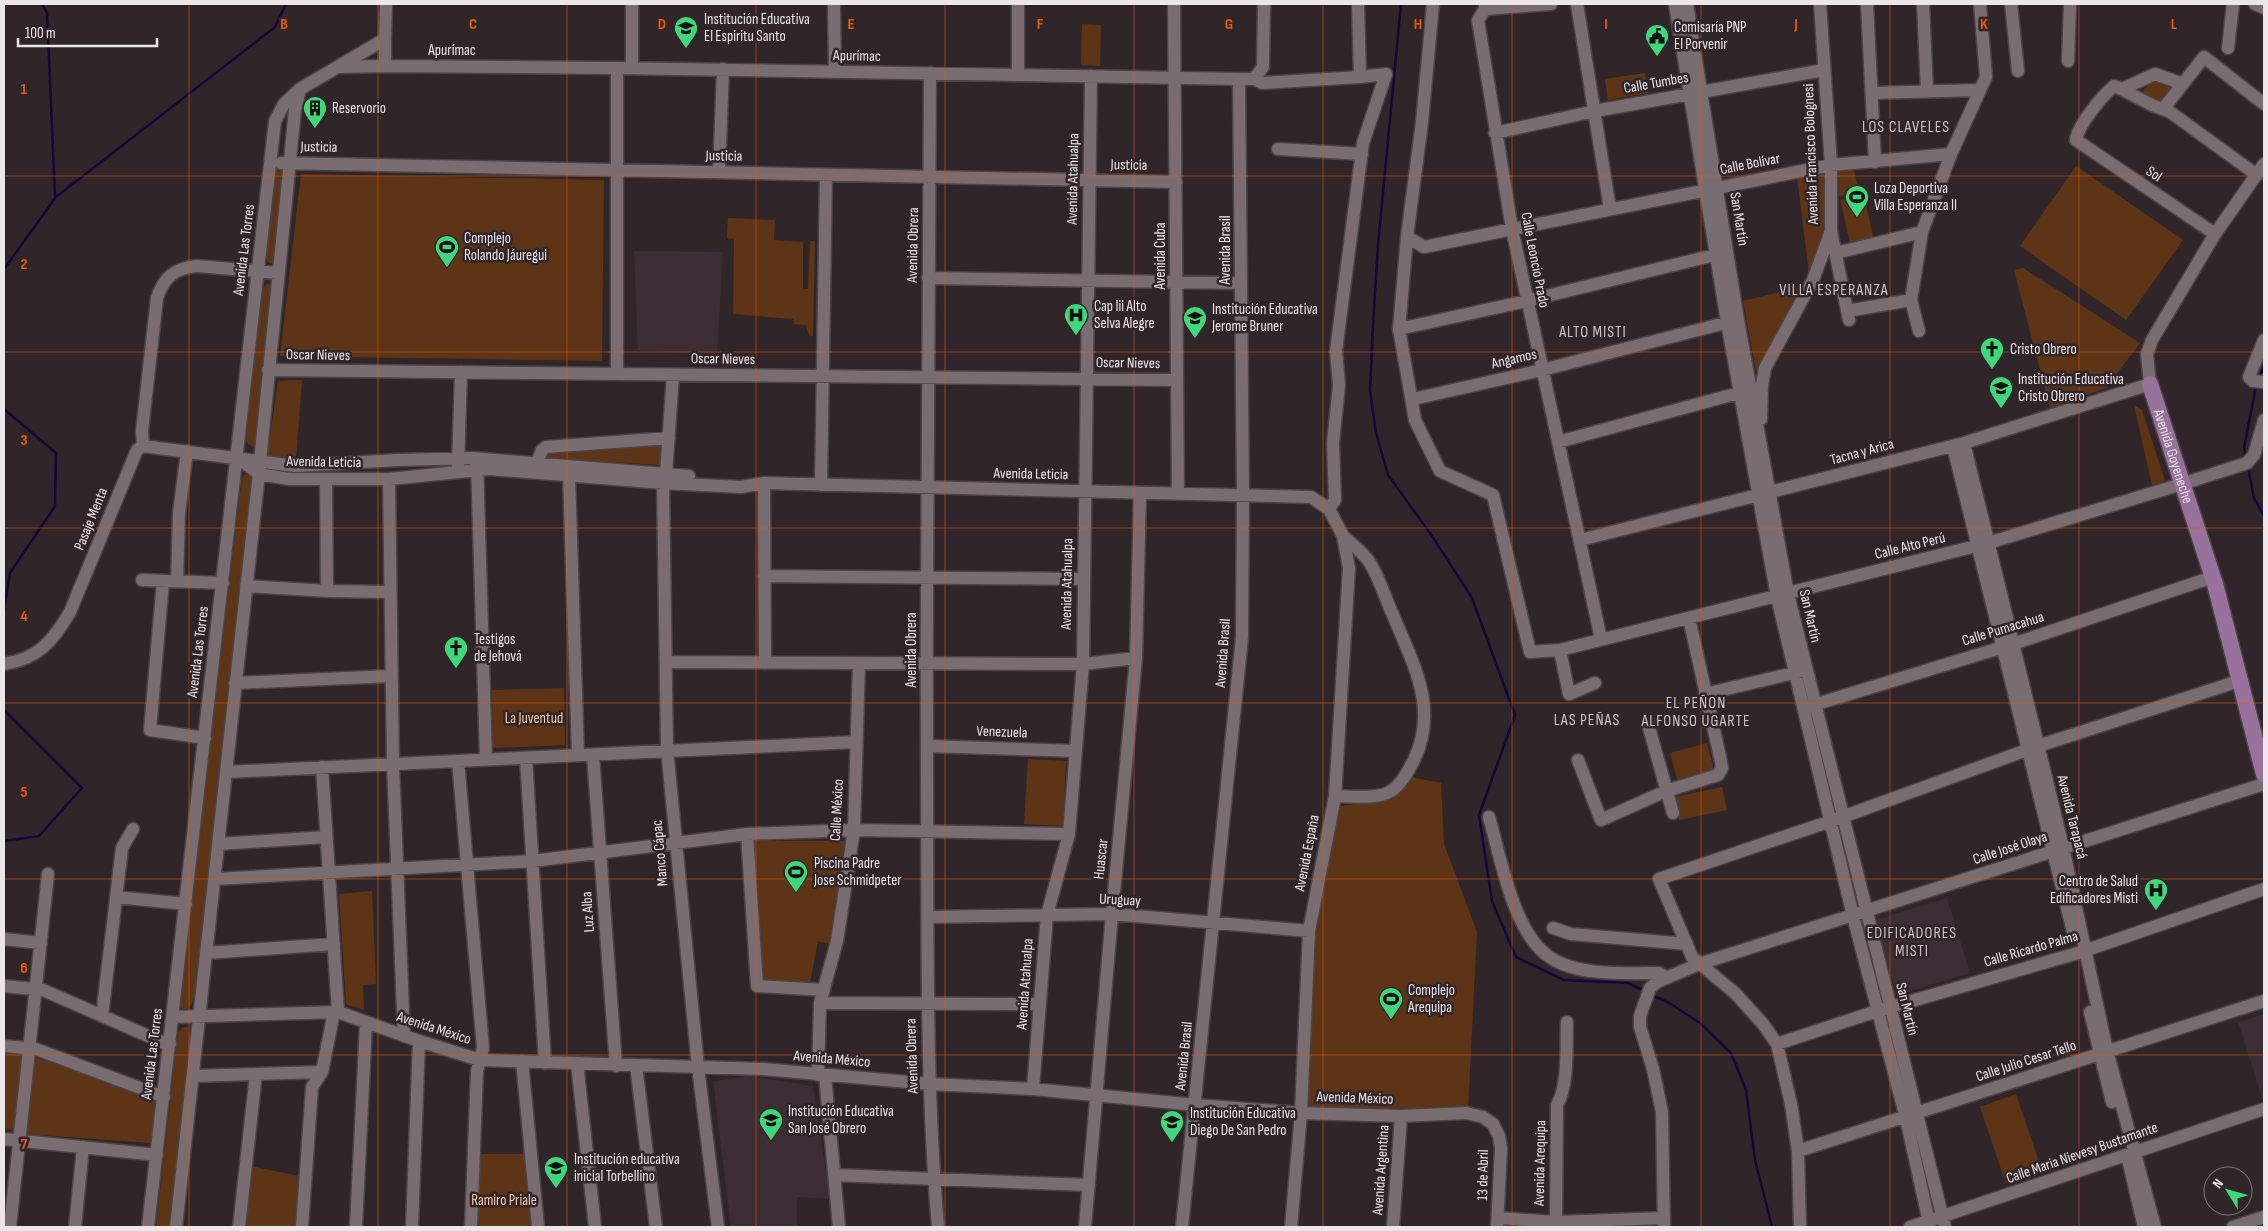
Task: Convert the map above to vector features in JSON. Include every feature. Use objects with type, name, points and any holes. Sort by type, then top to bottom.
[{"type":"main road","name":"Avenida Goyeneche","points":[[2150,384],[2213,577],[2242,680],[2264,774]]},
{"type":"street","points":[[385,66],[386,4]]},
{"type":"street","points":[[632,4],[632,68]]},
{"type":"street","points":[[834,4],[835,71]]},
{"type":"street","points":[[1018,4],[1018,75]]},
{"type":"street","name":"Avenida Cuba","points":[[1174,4],[1178,494]]},
{"type":"street","points":[[1254,79],[1264,67],[1264,4]]},
{"type":"street","points":[[1358,4],[1360,77]]},
{"type":"street","points":[[1413,399],[1399,329],[1407,237],[1422,122],[1433,4]]},
{"type":"street","points":[[1485,6],[1552,4]]},
{"type":"street","points":[[1578,4],[1610,209]]},
{"type":"street","name":"San Martín","points":[[1675,4],[1695,92],[1732,321],[1783,596],[1808,707],[1837,819],[1866,912],[1890,1007],[1901,1078]]},
{"type":"street","name":"San Martín","points":[[1687,4],[1695,92]]},
{"type":"street","name":"Avenida Francisco Bolognesi","points":[[1752,426],[1762,417],[1762,385],[1765,368],[1814,280],[1831,231],[1830,165],[1820,4]]},
{"type":"street","points":[[1867,4],[1875,162]]},
{"type":"street","points":[[1924,4],[1927,91]]},
{"type":"street","points":[[1919,331],[1911,300],[1922,232],[1951,154],[1986,77],[1980,4]]},
{"type":"street","points":[[2012,4],[2018,71]]},
{"type":"street","points":[[2068,61],[2070,4]]},
{"type":"street","points":[[2228,48],[2233,4]]},
{"type":"street","points":[[2255,4],[2264,8]]},
{"type":"street","name":"Calle Leoncio Prado","points":[[1485,6],[1478,20],[1512,229],[1526,301],[1601,639]]},
{"type":"street","name":"Avenida Las Torres","points":[[148,1227],[278,113],[284,104],[300,90],[385,39]]},
{"type":"street","points":[[2163,110],[2204,57],[2264,104]]},
{"type":"street","name":"Apurímac","points":[[340,67],[835,71],[1254,79],[1262,83],[1386,74],[1363,143],[1362,154]]},
{"type":"street","points":[[617,68],[617,374]]},
{"type":"street","points":[[719,172],[723,70]]},
{"type":"street","name":"Calle Tumbes","points":[[1495,133],[1594,111],[1824,70]]},
{"type":"street","name":"Avenida Obrera","points":[[930,73],[926,487],[927,1003],[934,1178],[938,1227]]},
{"type":"street","points":[[2122,89],[2155,74],[2183,84]]},
{"type":"street","name":"Avenida Atahualpa","points":[[1034,1089],[1047,915],[1069,834],[1082,664],[1091,76]]},
{"type":"street","name":"Avenida Brasil","points":[[1182,1227],[1196,1105],[1242,637],[1243,495],[1240,79]]},
{"type":"street","name":"Sol","points":[[2122,89],[2114,86],[2106,94],[2077,133],[2076,140],[2215,234]]},
{"type":"street","points":[[2122,89],[2170,112],[2260,170]]},
{"type":"street","points":[[176,1227],[259,468],[295,110],[300,90]]},
{"type":"street","points":[[1872,93],[1979,90]]},
{"type":"street","points":[[1278,149],[1362,154],[1336,351],[1339,385],[1333,443],[1334,500],[1329,509]]},
{"type":"street","name":"Calle Bolívar","points":[[1407,237],[1424,247],[1830,165],[1951,154]]},
{"type":"street","name":"Justicia","points":[[271,163],[1176,182]]},
{"type":"street","name":"Avenida Goyeneche","points":[[2150,384],[2147,354],[2152,340],[2215,234],[2260,170]]},
{"type":"street","points":[[821,484],[826,175]]},
{"type":"street","points":[[1831,231],[1848,315],[1911,300]]},
{"type":"street","points":[[1836,253],[1922,232]]},
{"type":"street","points":[[1399,329],[1722,254]]},
{"type":"street","points":[[237,457],[143,446],[142,431],[157,298],[161,285],[171,273],[184,268],[197,266],[278,273]]},
{"type":"street","points":[[928,278],[1241,283]]},
{"type":"street","name":"Angamos","points":[[1413,399],[1542,370],[1732,321]]},
{"type":"street","points":[[2260,382],[2250,377],[2250,372],[2264,340]]},
{"type":"street","name":"Oscar Nieves","points":[[268,370],[1177,380]]},
{"type":"street","points":[[458,471],[461,372]]},
{"type":"street","name":"Manco Cápac","points":[[672,375],[665,479],[667,750],[698,1067],[718,1227]]},
{"type":"street","name":"Tacna y Arica","points":[[1580,540],[1764,495],[1959,444],[2150,384]]},
{"type":"street","points":[[1558,442],[1746,391]]},
{"type":"street","name":"Calle Alto Perú","points":[[1413,399],[1415,420],[1440,470],[1494,495],[1530,652],[1560,650],[1783,596],[1983,544],[2237,467],[2247,463],[2259,449],[2264,420]]},
{"type":"street","points":[[537,464],[542,450],[546,447],[669,438]]},
{"type":"street","name":"Avenida Tarapacá","points":[[1959,444],[2058,849],[2103,1053],[2131,1153],[2155,1227]]},
{"type":"street","name":"Pasaje Menta","points":[[4,664],[26,659],[45,647],[58,632],[70,612],[137,450],[143,446]]},
{"type":"street","points":[[177,581],[178,513],[187,451]]},
{"type":"street","name":"Avenida Leticia","points":[[237,457],[259,468],[289,479],[389,479],[458,471],[477,464],[537,464],[741,486],[764,483],[821,484],[1311,497]]},
{"type":"street","name":"Avenida Leticia","points":[[259,468],[459,458],[477,464],[569,476],[665,479]]},
{"type":"street","points":[[477,464],[486,759]]},
{"type":"street","points":[[569,476],[578,755]]},
{"type":"street","points":[[326,479],[327,591]]},
{"type":"street","points":[[389,479],[389,592],[393,764],[404,1036]]},
{"type":"street","points":[[764,483],[765,663]]},
{"type":"street","name":"Huascar","points":[[1086,1227],[1136,658],[1140,493]]},
{"type":"street","name":"Avenida España","points":[[1291,1227],[1301,1112],[1309,931],[1335,796],[1349,568],[1343,536],[1329,509],[1311,497]]},
{"type":"street","points":[[1335,796],[1378,795],[1391,791],[1406,776],[1423,736],[1424,710],[1422,690],[1416,669],[1370,562],[1343,536]]},
{"type":"street","points":[[1349,568],[1370,562]]},
{"type":"street","points":[[764,576],[1084,579]]},
{"type":"street","name":"Calle Pumacahua","points":[[1808,707],[2008,645],[2213,577]]},
{"type":"street","points":[[142,580],[223,583]]},
{"type":"street","points":[[163,581],[150,730],[205,738]]},
{"type":"street","points":[[246,586],[327,591],[389,592]]},
{"type":"street","points":[[1578,760],[1601,820],[1666,791],[1718,775],[1722,768],[1689,618]]},
{"type":"street","points":[[1560,650],[1569,694],[1595,683]]},
{"type":"street","points":[[666,662],[1082,664],[1136,658]]},
{"type":"street","name":"Calle México","points":[[839,1227],[822,1075],[820,1003],[838,941],[854,830],[859,663]]},
{"type":"street","points":[[1705,694],[1800,672]]},
{"type":"street","points":[[235,682],[391,676]]},
{"type":"street","points":[[1800,1227],[1798,1151],[1791,1104],[1777,1044],[1763,1024],[1736,994],[1692,957],[1659,879],[1837,819],[2033,747],[2242,680]]},
{"type":"street","points":[[1648,724],[1673,813]]},
{"type":"street","points":[[226,772],[856,742]]},
{"type":"street","name":"Venezuela","points":[[927,746],[1076,751]]},
{"type":"street","name":"Luz Alba","points":[[593,756],[616,1066]]},
{"type":"street","points":[[526,758],[545,1063]]},
{"type":"street","points":[[458,761],[483,1048],[477,1071],[471,1227]]},
{"type":"street","points":[[302,1227],[312,1087],[322,1072],[336,1012],[334,944],[322,767]]},
{"type":"street","name":"Calle José Olaya","points":[[1664,1223],[1662,1112],[1654,1069],[1640,1027],[1640,1016],[1650,988],[1666,977],[1699,964],[2264,784]]},
{"type":"street","points":[[1489,817],[1517,915],[1536,945],[1551,958],[1570,967],[1607,973],[1659,973],[1666,977]]},
{"type":"street","name":"San Martín","points":[[1837,819],[1853,916],[1877,1011],[1901,1078],[1943,1222]]},
{"type":"street","points":[[102,1016],[122,848],[133,829]]},
{"type":"street","points":[[215,880],[532,862],[747,834],[854,830],[1069,834]]},
{"type":"street","points":[[747,834],[757,986],[824,990]]},
{"type":"street","points":[[218,844],[326,836]]},
{"type":"street","points":[[10,1227],[48,874]]},
{"type":"street","name":"Calle Ricardo Palma","points":[[1777,1044],[1890,1007],[2082,952],[2264,889]]},
{"type":"street","points":[[116,897],[186,904]]},
{"type":"street","name":"Uruguay","points":[[928,917],[1112,914],[1309,931]]},
{"type":"street","points":[[1552,928],[1571,934],[1687,944]]},
{"type":"street","points":[[4,939],[41,943]]},
{"type":"street","points":[[206,953],[334,944]]},
{"type":"street","points":[[4,986],[43,990],[170,1044]]},
{"type":"street","name":"Calle Julio Cesar Tello","points":[[1798,1151],[1911,1116],[2264,1000]]},
{"type":"street","points":[[820,1003],[1040,1004]]},
{"type":"street","name":"Avenida México","points":[[173,1017],[336,1012],[480,1060],[616,1066],[763,1069],[930,1084],[1034,1089],[1196,1105],[1301,1112],[1401,1116],[1466,1114],[1483,1117],[1493,1124]]},
{"type":"street","name":"Avenida Arequipa","points":[[1560,1224],[1556,1129],[1557,1105],[1560,1099],[1566,1067],[1567,1022]]},
{"type":"street","points":[[356,1227],[366,1023]]},
{"type":"street","points":[[412,1227],[419,1041]]},
{"type":"street","points":[[4,1046],[29,1048],[164,1097]]},
{"type":"street","points":[[522,1061],[538,1227]]},
{"type":"street","points":[[577,1063],[595,1227]]},
{"type":"street","points":[[636,1065],[656,1227]]},
{"type":"street","points":[[193,1076],[322,1072]]},
{"type":"street","points":[[239,1227],[256,1074]]},
{"type":"street","name":"Calle Maria Nievesy Bustamante","points":[[1910,1227],[1943,1222],[2131,1153],[2264,1109]]},
{"type":"street","name":"Avenida Argentina","points":[[1393,1227],[1401,1116]]},
{"type":"street","name":"San Martín","points":[[1911,1116],[1930,1224]]},
{"type":"street","name":"13 de Abril","points":[[1493,1124],[1499,1136],[1501,1148],[1498,1222]]},
{"type":"street","points":[[4,1139],[157,1155]]},
{"type":"street","points":[[75,1227],[83,1147]]},
{"type":"street","name":"Avenida Tarapacá","points":[[2131,1153],[2144,1227]]},
{"type":"street","points":[[834,1175],[1089,1185]]},
{"type":"street","points":[[2233,1227],[2264,1217]]},
{"type":"street","points":[[1498,1222],[1560,1224],[1664,1223]]},
{"type":"shaded area","points":[[634,251],[723,252],[717,354],[638,351]]},
{"type":"shaded area","points":[[1947,898],[1970,973],[1897,995],[1874,920]]},
{"type":"shaded area","points":[[2264,1014],[2264,1097],[2262,1098],[2238,1022]]},
{"type":"shaded area","name":"Institución Educativa San José Obrero","points":[[748,1076],[813,1086],[830,1199],[797,1197],[797,1227],[731,1227],[713,1081]]},
{"type":"green space","points":[[1082,24],[1101,25],[1100,66],[1081,65]]},
{"type":"green space","points":[[1645,73],[1648,93],[1608,100],[1605,79]]},
{"type":"green space","points":[[2155,75],[2176,90],[2163,108],[2142,93]]},
{"type":"green space","points":[[2076,166],[2183,240],[2126,320],[2020,246]]},
{"type":"green space","points":[[1853,167],[1859,192],[1839,196],[1839,169]]},
{"type":"green space","points":[[279,169],[284,171],[276,262],[273,264],[267,262],[266,258],[275,174]]},
{"type":"green space","points":[[1827,172],[1823,237],[1809,274],[1797,177]]},
{"type":"green space","name":"Complejo Rolando Jáuregui","points":[[301,174],[604,180],[602,361],[280,356]]},
{"type":"green space","name":"Loza Deportiva Villa Esperanza II","points":[[1864,194],[1873,237],[1850,242],[1840,200]]},
{"type":"green space","points":[[728,218],[775,220],[774,240],[803,242],[803,289],[808,289],[810,241],[815,241],[813,336],[809,336],[806,325],[794,324],[793,319],[733,314],[734,239],[727,238]]},
{"type":"green space","points":[[2023,268],[2140,343],[2106,388],[2050,408],[2014,270]]},
{"type":"green space","points":[[267,283],[273,286],[256,445],[253,447],[247,443],[246,439],[262,290]]},
{"type":"green space","points":[[1801,287],[1756,371],[1743,301]]},
{"type":"green space","points":[[302,380],[296,459],[267,458],[278,381]]},
{"type":"green space","points":[[2134,405],[2142,410],[2165,481],[2152,485]]},
{"type":"green space","points":[[661,444],[660,465],[543,458],[546,450]]},
{"type":"green space","points":[[247,473],[252,473],[253,477],[194,997],[190,1007],[184,1010],[180,1006],[242,477]]},
{"type":"green space","name":"La Juventud","points":[[564,688],[565,745],[493,748],[492,690]]},
{"type":"green space","points":[[1707,743],[1714,770],[1677,779],[1670,753]]},
{"type":"green space","points":[[1028,759],[1066,761],[1063,826],[1024,824]]},
{"type":"green space","name":"Complejo Arequipa","points":[[1411,777],[1441,783],[1444,844],[1477,932],[1468,1109],[1305,1107],[1315,930],[1340,806],[1392,800]]},
{"type":"green space","points":[[1722,787],[1727,810],[1679,820],[1674,797]]},
{"type":"green space","points":[[753,841],[845,841],[829,944],[818,941],[810,982],[760,981]]},
{"type":"green space","points":[[372,891],[376,984],[363,985],[364,1010],[346,1004],[339,894]]},
{"type":"green space","points":[[183,1027],[188,1027],[191,1043],[172,1227],[156,1227],[178,1032]]},
{"type":"green space","points":[[4,1052],[24,1054],[16,1130],[4,1129]]},
{"type":"green space","points":[[36,1058],[157,1095],[151,1143],[25,1134]]},
{"type":"green space","points":[[2016,1094],[2042,1171],[2006,1184],[1980,1107]]},
{"type":"green space","name":"Ramiro Priale","points":[[479,1154],[526,1154],[535,1227],[477,1227]]},
{"type":"green space","points":[[250,1166],[299,1176],[296,1227],[242,1227]]},
{"type":"waterway","points":[[42,4],[47,13],[55,196]]},
{"type":"waterway","points":[[4,269],[56,197],[275,27],[286,4]]},
{"type":"waterway","points":[[1401,4],[1378,245],[1373,326],[1370,390],[1376,433],[1388,475],[1432,536],[1472,598],[1515,715],[1479,815],[1492,901],[1516,957],[1564,980],[1628,983],[1645,991]]},
{"type":"waterway","points":[[2259,378],[2264,366]]},
{"type":"waterway","points":[[2246,456],[2244,448],[2256,386]]},
{"type":"waterway","points":[[4,409],[56,453],[55,506],[10,573],[4,610]]},
{"type":"waterway","points":[[2248,467],[2254,498],[2264,516]]},
{"type":"waterway","points":[[4,710],[82,788],[39,836],[4,841]]},
{"type":"waterway","points":[[1652,995],[1671,1004],[1700,1023],[1731,1053],[1746,1090],[1755,1160],[1772,1227]]},
{"type":"place","name":"Institución Educativa El Espiritu Santo","points":[[686,49]]},
{"type":"place","name":"Comisaría PNP El Porvenir","points":[[1657,57]]},
{"type":"place","name":"Reservorio","points":[[315,129]]},
{"type":"place","name":"Loza Deportiva Villa Esperanza II","points":[[1857,218]]},
{"type":"place","name":"Complejo Rolando Jáuregui","points":[[447,268]]},
{"type":"place","name":"Cap Iii Alto Selva Alegre","points":[[1076,336]]},
{"type":"place","name":"Institución Educativa Jerome Bruner","points":[[1195,339]]},
{"type":"place","name":"Cristo Obrero","points":[[1992,370]]},
{"type":"place","name":"Institución Educativa Cristo Obrero","points":[[2001,409]]},
{"type":"place","name":"Testigos de Jehová","points":[[456,669]]},
{"type":"place","name":"Piscina Padre Jose Schmidpeter","points":[[796,893]]},
{"type":"place","name":"Centro de Salud Edificadores Misti","points":[[2156,911]]},
{"type":"place","name":"Complejo Arequipa","points":[[1391,1020]]},
{"type":"place","name":"Institución Educativa San José Obrero","points":[[771,1141]]},
{"type":"place","name":"Institución Educativa Diego De San Pedro","points":[[1172,1143]]},
{"type":"place","name":"Institución educativa inicial Torbellino","points":[[556,1189]]},
{"type":"district","name":"LOS CLAVELES","points":[[1906,127]]},
{"type":"district","name":"VILLA ESPERANZA","points":[[1834,290]]},
{"type":"district","name":"ALTO MISTI","points":[[1593,332]]},
{"type":"district","name":"EL PEÑON ALFONSO UGARTE","points":[[1696,712]]},
{"type":"district","name":"LAS PEÑAS","points":[[1587,720]]},
{"type":"district","name":"EDIFICADORES MISTI","points":[[1912,942]]}]
